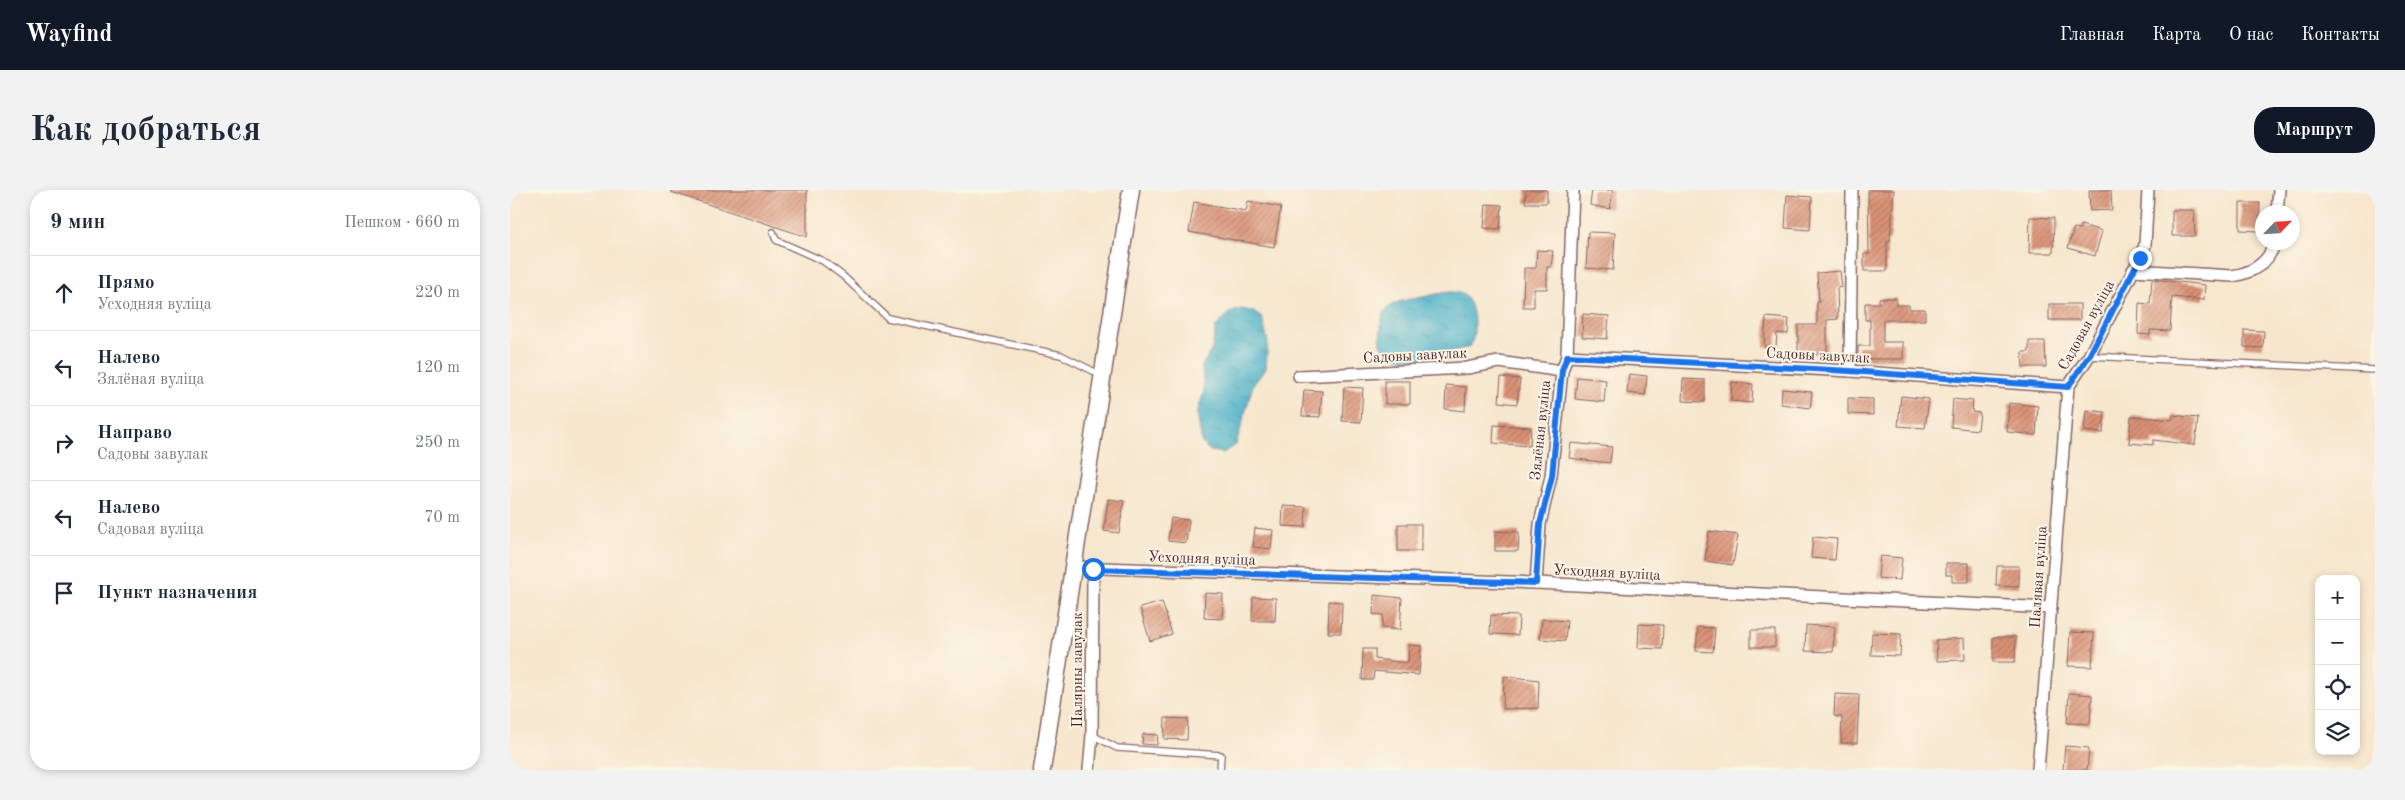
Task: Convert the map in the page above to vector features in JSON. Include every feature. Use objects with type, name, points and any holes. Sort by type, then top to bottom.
[{"type":"street","points":[[1042,770],[1131,190]]},
{"type":"street","name":"Зялёная вуліца","points":[[1536,583],[1540,524],[1552,476],[1562,370],[1567,356],[1573,190]]},
{"type":"street","points":[[1850,371],[1852,190]]},
{"type":"street","name":"Садовая вуліца","points":[[2068,387],[2089,356],[2145,245],[2148,190]]},
{"type":"street","points":[[2278,205],[2279,190]]},
{"type":"street","points":[[2133,270],[2232,276],[2244,274],[2263,264],[2272,250]]},
{"type":"street","name":"Садовы завулак","points":[[1567,356],[1850,371],[2068,387]]},
{"type":"street","name":"Садовы завулак","points":[[1299,376],[1466,368],[1499,362],[1562,370]]},
{"type":"street","name":"Палявая вуліца","points":[[2038,770],[2068,387]]},
{"type":"street","name":"Усходняя вуліца","points":[[1072,567],[1536,583],[2051,608]]},
{"type":"street","name":"Палярны завулак","points":[[1089,770],[1092,735],[1093,569]]},
{"type":"lane","points":[[772,232],[776,240],[822,261],[843,276],[888,318],[1061,355],[1103,377]]},
{"type":"lane","points":[[2089,356],[2375,370]]},
{"type":"lane","points":[[1092,735],[1118,748],[1221,755],[1220,770]]},
{"type":"water","points":[[1450,292],[1462,294],[1467,298],[1473,311],[1474,335],[1470,347],[1410,359],[1392,356],[1381,345],[1381,322],[1387,309],[1400,302]]},
{"type":"water","points":[[1241,309],[1252,311],[1262,318],[1268,342],[1266,368],[1253,385],[1236,445],[1223,453],[1210,451],[1202,443],[1197,414],[1204,391],[1202,366],[1212,349],[1216,327],[1229,313]]},
{"type":"building","points":[[671,190],[807,190],[807,237],[671,192]]},
{"type":"building","points":[[1526,190],[1547,190],[1547,203],[1525,203]]},
{"type":"building","points":[[1592,190],[1613,190],[1610,209],[1590,205]]},
{"type":"building","points":[[1868,190],[1894,190],[1890,241],[1887,241],[1887,271],[1864,271],[1864,254],[1869,254]]},
{"type":"building","points":[[2089,190],[2111,190],[2112,210],[2090,211]]},
{"type":"building","points":[[1787,195],[1812,197],[1810,230],[1785,228]]},
{"type":"building","points":[[1248,201],[1281,207],[1274,247],[1189,232],[1194,202],[1246,211]]},
{"type":"building","points":[[2240,203],[2260,203],[2260,205],[2255,205],[2255,231],[2240,230]]},
{"type":"building","points":[[1486,204],[1502,205],[1500,229],[1484,228]]},
{"type":"building","points":[[2172,210],[2194,210],[2195,236],[2172,236]]},
{"type":"building","points":[[2030,217],[2054,218],[2053,253],[2029,253]]},
{"type":"building","points":[[2081,225],[2102,231],[2095,256],[2068,248],[2074,228],[2080,229]]},
{"type":"building","points":[[1588,232],[1615,233],[1613,270],[1586,268]]},
{"type":"building","points":[[1537,250],[1553,251],[1551,267],[1547,267],[1547,289],[1534,289],[1534,307],[1523,307],[1524,268],[1536,268]]},
{"type":"building","points":[[1840,271],[1842,287],[1837,288],[1838,319],[1827,320],[1827,354],[1798,353],[1798,325],[1817,325],[1817,302],[1819,302],[1817,273]]},
{"type":"building","points":[[2152,279],[2205,285],[2204,300],[2172,297],[2170,331],[2150,330],[2150,335],[2138,334],[2139,303],[2150,304]]},
{"type":"building","points":[[1879,298],[1896,298],[1896,305],[1909,305],[1909,309],[1925,309],[1925,320],[1883,320],[1883,342],[1903,342],[1903,359],[1858,359],[1858,346],[1870,346],[1870,320],[1865,320],[1865,303],[1879,303]]},
{"type":"building","points":[[2049,304],[2080,304],[2080,320],[2049,320]]},
{"type":"building","points":[[1583,314],[1609,316],[1607,339],[1582,337]]},
{"type":"building","points":[[1766,317],[1789,319],[1788,334],[1777,333],[1776,348],[1764,347]]},
{"type":"building","points":[[2244,330],[2264,331],[2263,348],[2244,347]]},
{"type":"building","points":[[2029,341],[2045,341],[2046,367],[2023,367],[2022,352],[2029,352]]},
{"type":"building","points":[[1629,374],[1647,376],[1645,395],[1627,393]]},
{"type":"building","points":[[1501,377],[1520,379],[1517,404],[1499,402]]},
{"type":"building","points":[[1577,377],[1606,380],[1604,402],[1575,399]]},
{"type":"building","points":[[1683,379],[1705,380],[1705,402],[1682,401]]},
{"type":"building","points":[[1385,381],[1410,381],[1410,404],[1385,404]]},
{"type":"building","points":[[1732,382],[1753,384],[1752,403],[1731,401]]},
{"type":"building","points":[[1446,385],[1466,387],[1465,411],[1445,409]]},
{"type":"building","points":[[1344,387],[1363,388],[1361,422],[1342,421]]},
{"type":"building","points":[[1782,389],[1812,392],[1810,408],[1781,404]]},
{"type":"building","points":[[1304,390],[1322,391],[1320,417],[1302,416]]},
{"type":"building","points":[[1901,396],[1929,399],[1925,428],[1898,426]]},
{"type":"building","points":[[1848,398],[1873,399],[1873,415],[1848,414]]},
{"type":"building","points":[[1953,399],[1973,401],[1972,412],[1980,413],[1978,430],[1951,427]]},
{"type":"building","points":[[2009,403],[2038,406],[2036,435],[2007,432]]},
{"type":"building","points":[[2086,410],[2105,412],[2103,433],[2084,431]]},
{"type":"building","points":[[2173,415],[2198,418],[2195,445],[2153,440],[2153,445],[2129,443],[2131,416],[2172,420]]},
{"type":"building","points":[[1494,425],[1531,427],[1530,446],[1493,443]]},
{"type":"building","points":[[1571,443],[1612,447],[1610,463],[1569,458]]},
{"type":"building","points":[[1108,499],[1124,501],[1119,533],[1104,531]]},
{"type":"building","points":[[1283,506],[1306,507],[1305,527],[1282,526]]},
{"type":"building","points":[[1171,518],[1189,520],[1186,543],[1168,541]]},
{"type":"building","points":[[1398,524],[1421,524],[1421,551],[1398,551]]},
{"type":"building","points":[[1255,528],[1273,530],[1271,549],[1253,547]]},
{"type":"building","points":[[1495,531],[1519,532],[1518,551],[1495,551]]},
{"type":"building","points":[[1709,531],[1738,535],[1733,565],[1705,561]]},
{"type":"building","points":[[1813,537],[1837,539],[1835,560],[1811,558]]},
{"type":"building","points":[[1880,556],[1902,558],[1900,580],[1878,578]]},
{"type":"building","points":[[1946,563],[1969,563],[1969,582],[1952,582],[1952,575],[1946,575]]},
{"type":"building","points":[[1997,566],[2019,566],[2019,587],[1996,586]]},
{"type":"building","points":[[1205,593],[1223,594],[1222,619],[1204,618]]},
{"type":"building","points":[[1374,595],[1402,598],[1400,630],[1382,628],[1383,615],[1373,614]]},
{"type":"building","points":[[1253,597],[1276,598],[1275,621],[1252,621]]},
{"type":"building","points":[[1329,601],[1342,602],[1341,633],[1328,633]]},
{"type":"building","points":[[1162,602],[1172,634],[1150,641],[1140,608]]},
{"type":"building","points":[[1491,615],[1519,616],[1518,635],[1490,634]]},
{"type":"building","points":[[1542,619],[1567,621],[1565,641],[1540,639]]},
{"type":"building","points":[[1639,624],[1663,625],[1662,649],[1638,648]]},
{"type":"building","points":[[1806,625],[1835,627],[1833,652],[1805,651]]},
{"type":"building","points":[[1698,627],[1715,628],[1713,652],[1696,651]]},
{"type":"building","points":[[1751,630],[1775,630],[1775,647],[1751,647]]},
{"type":"building","points":[[2070,632],[2094,633],[2092,667],[2068,666]]},
{"type":"building","points":[[1872,633],[1901,634],[1900,656],[1871,655]]},
{"type":"building","points":[[1993,637],[2016,637],[2015,662],[1993,662]]},
{"type":"building","points":[[1964,638],[1965,660],[1937,661],[1936,640]]},
{"type":"building","points":[[1409,645],[1421,646],[1419,675],[1374,671],[1373,680],[1362,680],[1363,649],[1375,649],[1375,659],[1408,663]]},
{"type":"building","points":[[1504,676],[1539,680],[1538,708],[1503,709]]},
{"type":"building","points":[[2069,693],[2092,695],[2090,724],[2067,723]]},
{"type":"building","points":[[1835,694],[1859,695],[1857,743],[1841,743],[1842,717],[1834,716]]},
{"type":"building","points":[[1165,718],[1188,719],[1187,740],[1164,739]]},
{"type":"building","points":[[1143,734],[1158,735],[1157,745],[1142,744]]},
{"type":"building","points":[[2065,746],[2089,748],[2087,770],[2063,770]]},
{"type":"route","points":[[1093,569],[1536,583],[1540,524],[1552,476],[1562,370],[1567,356],[1850,371],[2068,387],[2089,356],[2140,258]]}]
